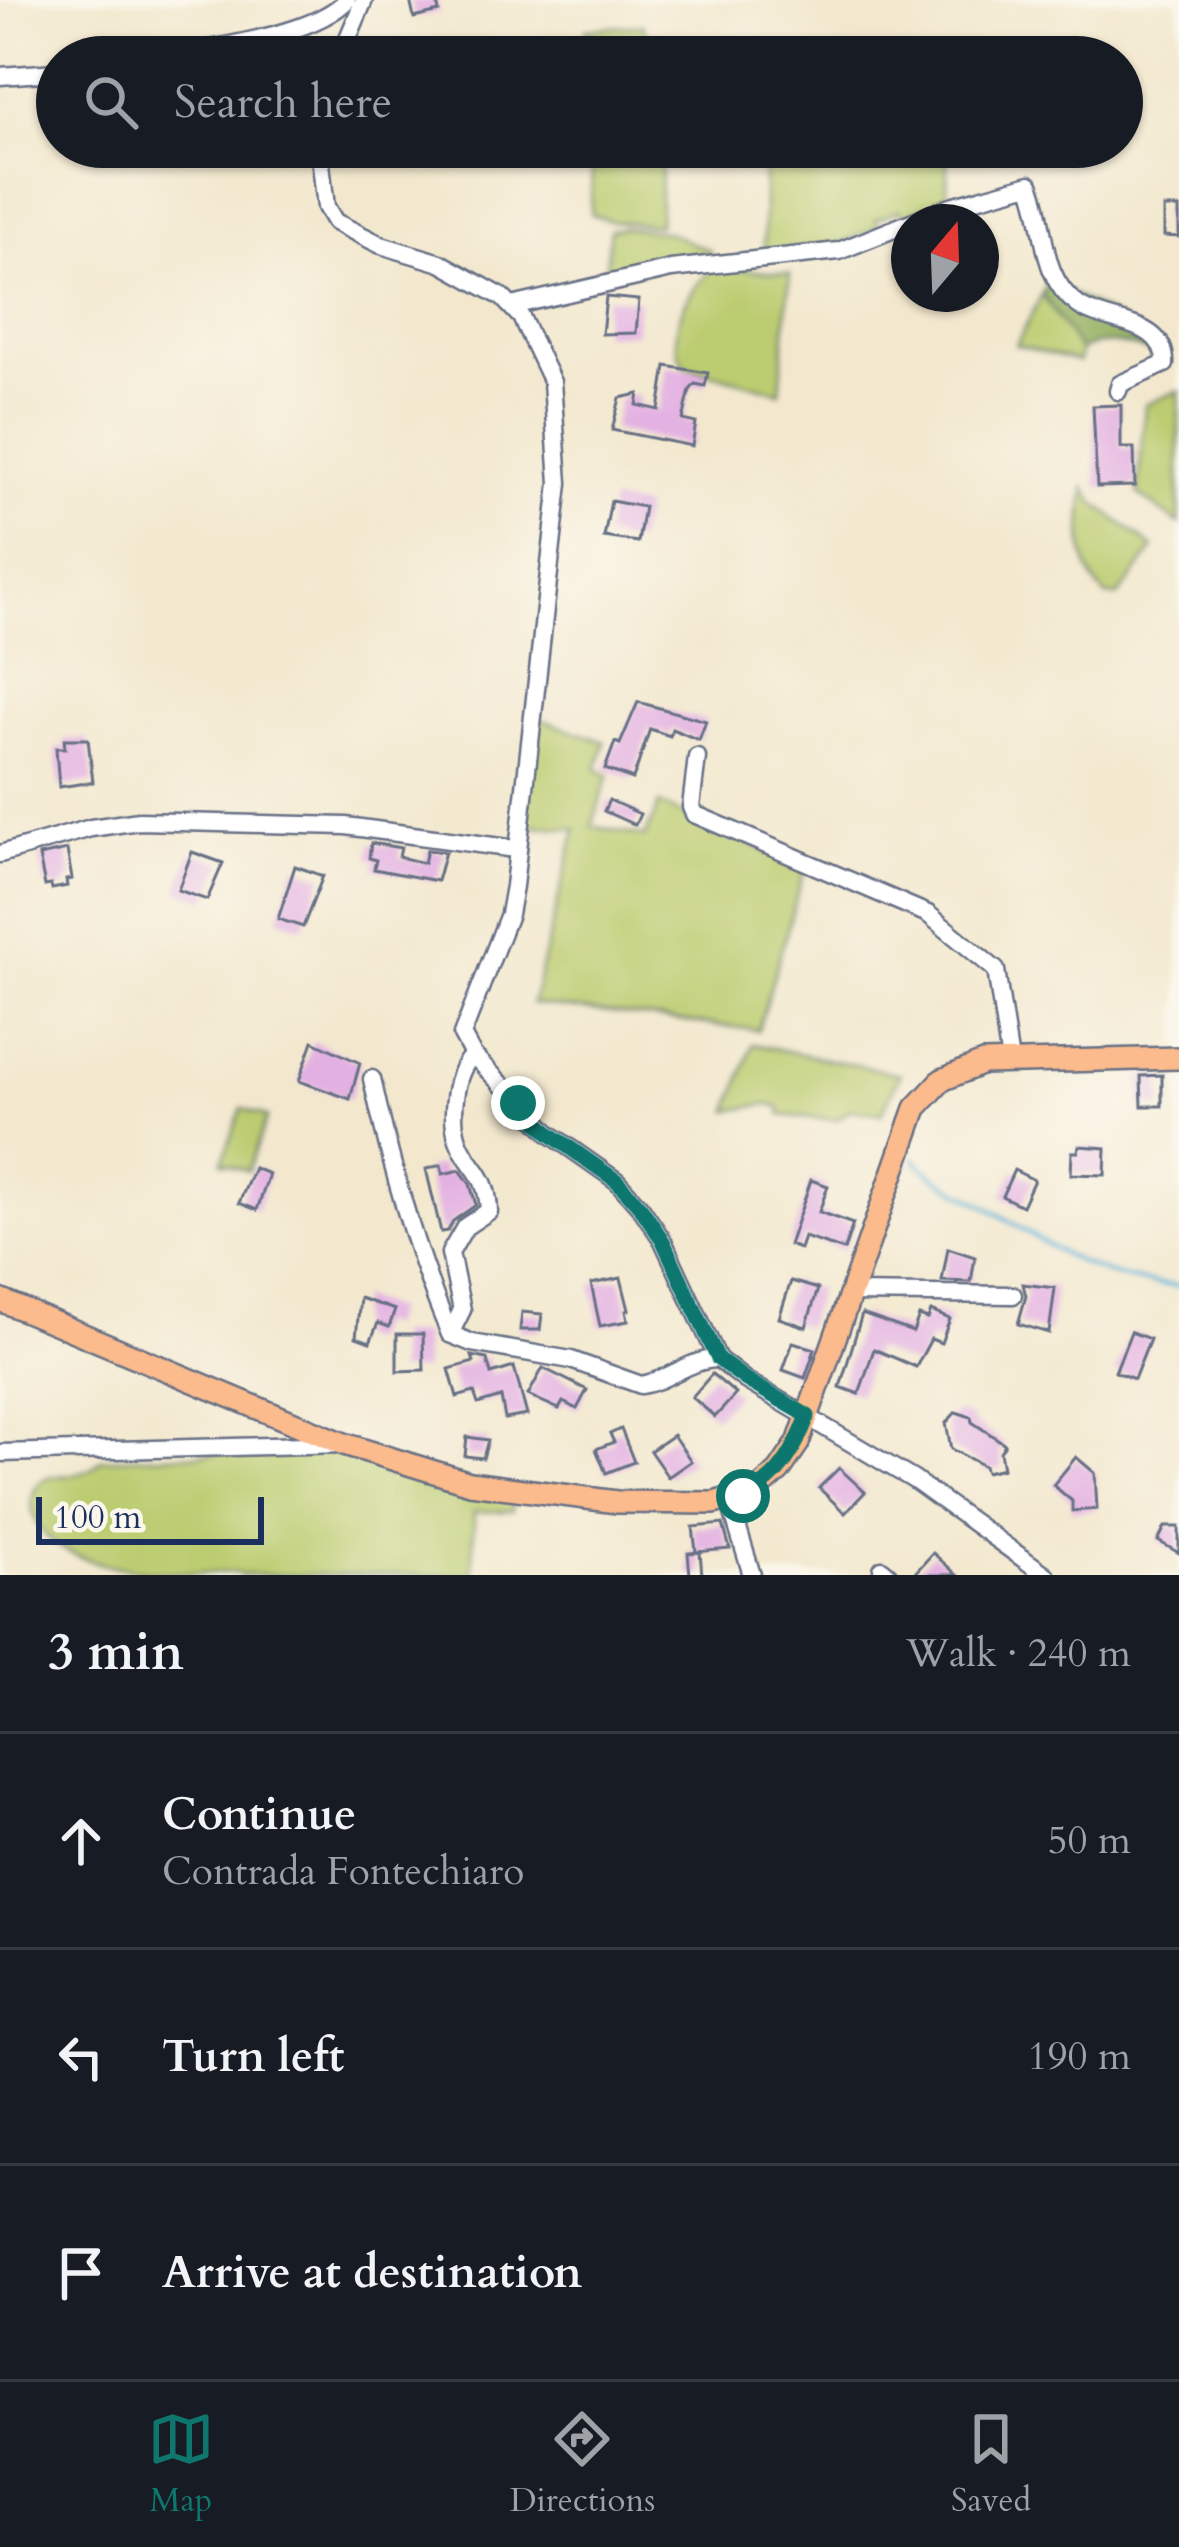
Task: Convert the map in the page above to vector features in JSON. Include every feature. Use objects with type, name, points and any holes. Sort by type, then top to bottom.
[{"type":"main road","points":[[0,1300],[344,1444],[450,1478],[524,1493],[679,1505],[728,1500],[757,1490],[779,1471],[798,1443],[916,1108],[933,1088],[983,1063],[1179,1058]]},
{"type":"street","points":[[262,36],[334,13],[347,0]]},
{"type":"street","points":[[349,36],[364,0]]},
{"type":"street","points":[[0,76],[36,73]]},
{"type":"street","points":[[321,168],[326,207],[334,222],[381,245],[441,263],[512,306],[552,382],[559,483],[509,914],[462,1035],[473,1055],[550,1134],[617,1181],[641,1208],[663,1241],[718,1359],[914,1480],[1046,1575]]},
{"type":"street","points":[[512,306],[671,269],[839,251],[951,206],[1030,184],[1047,260],[1062,286],[1078,305],[1143,328],[1166,352],[1166,364],[1120,384],[1118,391]]},
{"type":"street","points":[[697,757],[694,814],[928,914],[996,970],[1010,1061]]},
{"type":"street","points":[[0,854],[92,828],[139,821],[346,826],[515,849]]},
{"type":"street","points":[[452,1335],[462,1310],[450,1253],[465,1227],[489,1211],[481,1172],[459,1143],[455,1124],[461,1070],[473,1055]]},
{"type":"street","points":[[372,1078],[389,1154],[431,1290],[452,1335]]},
{"type":"street","points":[[850,1293],[1013,1295]]},
{"type":"street","points":[[452,1335],[571,1360],[641,1385],[694,1362],[718,1359]]},
{"type":"street","points":[[0,1453],[344,1444]]},
{"type":"street","points":[[728,1500],[752,1575]]},
{"type":"green space","points":[[643,24],[647,36],[586,36],[586,29]]},
{"type":"green space","points":[[592,168],[661,168],[659,225],[611,221],[591,214]]},
{"type":"green space","points":[[764,168],[947,168],[947,204],[891,204],[891,213],[876,219],[879,227],[842,243],[770,253],[764,247]]},
{"type":"green space","points":[[610,229],[667,232],[710,251],[703,260],[605,278]]},
{"type":"green space","points":[[716,267],[790,274],[780,392],[686,366],[679,354],[682,312],[696,286]]},
{"type":"green space","points":[[1048,281],[1138,330],[1163,357],[1110,344],[1080,351],[1042,294]]},
{"type":"green space","points":[[1042,294],[1080,351],[1079,362],[1016,345]]},
{"type":"green space","points":[[1179,391],[1179,524],[1138,494],[1145,404]]},
{"type":"green space","points":[[1085,488],[1096,504],[1154,548],[1119,596],[1106,596],[1089,571],[1082,532]]},
{"type":"green space","points":[[537,718],[605,742],[597,770],[609,775],[592,826],[645,837],[659,804],[805,868],[758,1030],[532,1004],[576,829],[523,825]]},
{"type":"green space","points":[[753,1044],[900,1074],[882,1113],[849,1110],[837,1120],[781,1115],[780,1108],[768,1104],[729,1111]]},
{"type":"green space","points":[[242,1108],[267,1117],[248,1171],[222,1162]]},
{"type":"green space","points":[[330,1448],[427,1481],[513,1498],[512,1511],[474,1512],[473,1575],[241,1575],[104,1564],[58,1546],[42,1531],[33,1510],[32,1498],[40,1482],[81,1473],[102,1459]]},
{"type":"building","points":[[410,0],[437,0],[439,12],[414,18]]},
{"type":"building","points":[[1164,208],[1179,208],[1179,237],[1164,236]]},
{"type":"building","points":[[606,297],[639,300],[636,333],[602,334]]},
{"type":"building","points":[[666,366],[708,373],[705,386],[695,384],[690,390],[683,420],[696,423],[692,446],[612,430],[620,398],[639,394],[637,405],[659,410]]},
{"type":"building","points":[[1121,405],[1121,448],[1134,448],[1135,486],[1097,487],[1093,406]]},
{"type":"building","points":[[611,501],[644,507],[638,542],[604,537]]},
{"type":"building","points":[[638,702],[706,721],[699,740],[672,729],[670,736],[650,729],[633,779],[605,769]]},
{"type":"building","points":[[64,739],[88,739],[93,782],[59,787],[56,748],[65,748]]},
{"type":"building","points":[[609,800],[640,814],[635,825],[604,811]]},
{"type":"building","points":[[371,843],[401,848],[399,857],[424,863],[427,850],[445,852],[437,881],[374,869],[376,860],[369,858]]},
{"type":"building","points":[[67,850],[72,879],[66,880],[67,886],[45,886],[39,856]]},
{"type":"building","points":[[192,852],[223,863],[207,900],[178,890]]},
{"type":"building","points":[[295,866],[323,876],[303,927],[278,919]]},
{"type":"building","points":[[313,1041],[360,1063],[350,1099],[299,1081]]},
{"type":"building","points":[[1162,1075],[1162,1106],[1142,1106],[1141,1076]]},
{"type":"building","points":[[1079,1146],[1106,1148],[1105,1175],[1071,1174],[1072,1152],[1078,1152]]},
{"type":"building","points":[[441,1165],[443,1174],[460,1170],[476,1205],[441,1232],[426,1169]]},
{"type":"building","points":[[254,1168],[269,1174],[257,1210],[239,1203]]},
{"type":"building","points":[[1014,1170],[1034,1180],[1022,1206],[1002,1196]]},
{"type":"building","points":[[811,1180],[828,1186],[819,1212],[853,1224],[844,1250],[804,1237],[800,1249],[789,1245]]},
{"type":"building","points":[[948,1248],[975,1257],[971,1282],[942,1281]]},
{"type":"building","points":[[621,1278],[628,1321],[600,1326],[591,1284]]},
{"type":"building","points":[[791,1281],[818,1289],[806,1327],[779,1318]]},
{"type":"building","points":[[1023,1284],[1055,1288],[1049,1333],[1018,1324],[1026,1296]]},
{"type":"building","points":[[360,1298],[395,1310],[389,1327],[378,1323],[370,1342],[356,1337]]},
{"type":"building","points":[[931,1311],[950,1319],[941,1343],[931,1339],[916,1367],[874,1349],[859,1394],[840,1387],[862,1314],[913,1332],[919,1316],[928,1319]]},
{"type":"building","points":[[522,1312],[542,1314],[540,1330],[520,1330]]},
{"type":"building","points":[[1131,1332],[1150,1339],[1134,1379],[1115,1372]]},
{"type":"building","points":[[397,1334],[423,1334],[424,1370],[397,1371]]},
{"type":"building","points":[[793,1342],[815,1349],[805,1378],[783,1370]]},
{"type":"building","points":[[472,1356],[487,1359],[491,1374],[514,1367],[527,1415],[505,1419],[501,1397],[478,1404],[474,1392],[457,1397],[449,1369],[474,1362]]},
{"type":"building","points":[[543,1368],[587,1390],[577,1409],[563,1402],[559,1409],[528,1395]]},
{"type":"building","points":[[712,1374],[736,1394],[715,1417],[692,1397]]},
{"type":"building","points":[[956,1412],[971,1417],[1005,1444],[1000,1452],[1003,1468],[986,1472],[984,1466],[951,1449],[946,1423]]},
{"type":"building","points":[[621,1429],[634,1462],[606,1473],[596,1449],[614,1442],[610,1434]]},
{"type":"building","points":[[673,1435],[691,1461],[668,1477],[650,1451]]},
{"type":"building","points":[[467,1437],[488,1440],[483,1458],[465,1456]]},
{"type":"building","points":[[1076,1457],[1095,1473],[1097,1509],[1072,1511],[1072,1501],[1053,1485]]},
{"type":"building","points":[[839,1468],[865,1492],[845,1513],[819,1488]]},
{"type":"building","points":[[723,1524],[730,1549],[696,1552],[693,1527]]},
{"type":"building","points":[[1165,1527],[1179,1527],[1179,1553],[1158,1541]]},
{"type":"building","points":[[700,1552],[702,1575],[690,1575],[688,1553]]},
{"type":"building","points":[[933,1553],[957,1575],[913,1575]]},
{"type":"waterway","points":[[915,1159],[942,1181],[1080,1262],[1124,1278],[1179,1286]]},
{"type":"route","points":[[518,1103],[550,1134],[617,1181],[641,1208],[663,1241],[718,1359],[808,1416],[798,1443],[779,1471],[743,1496]]}]
